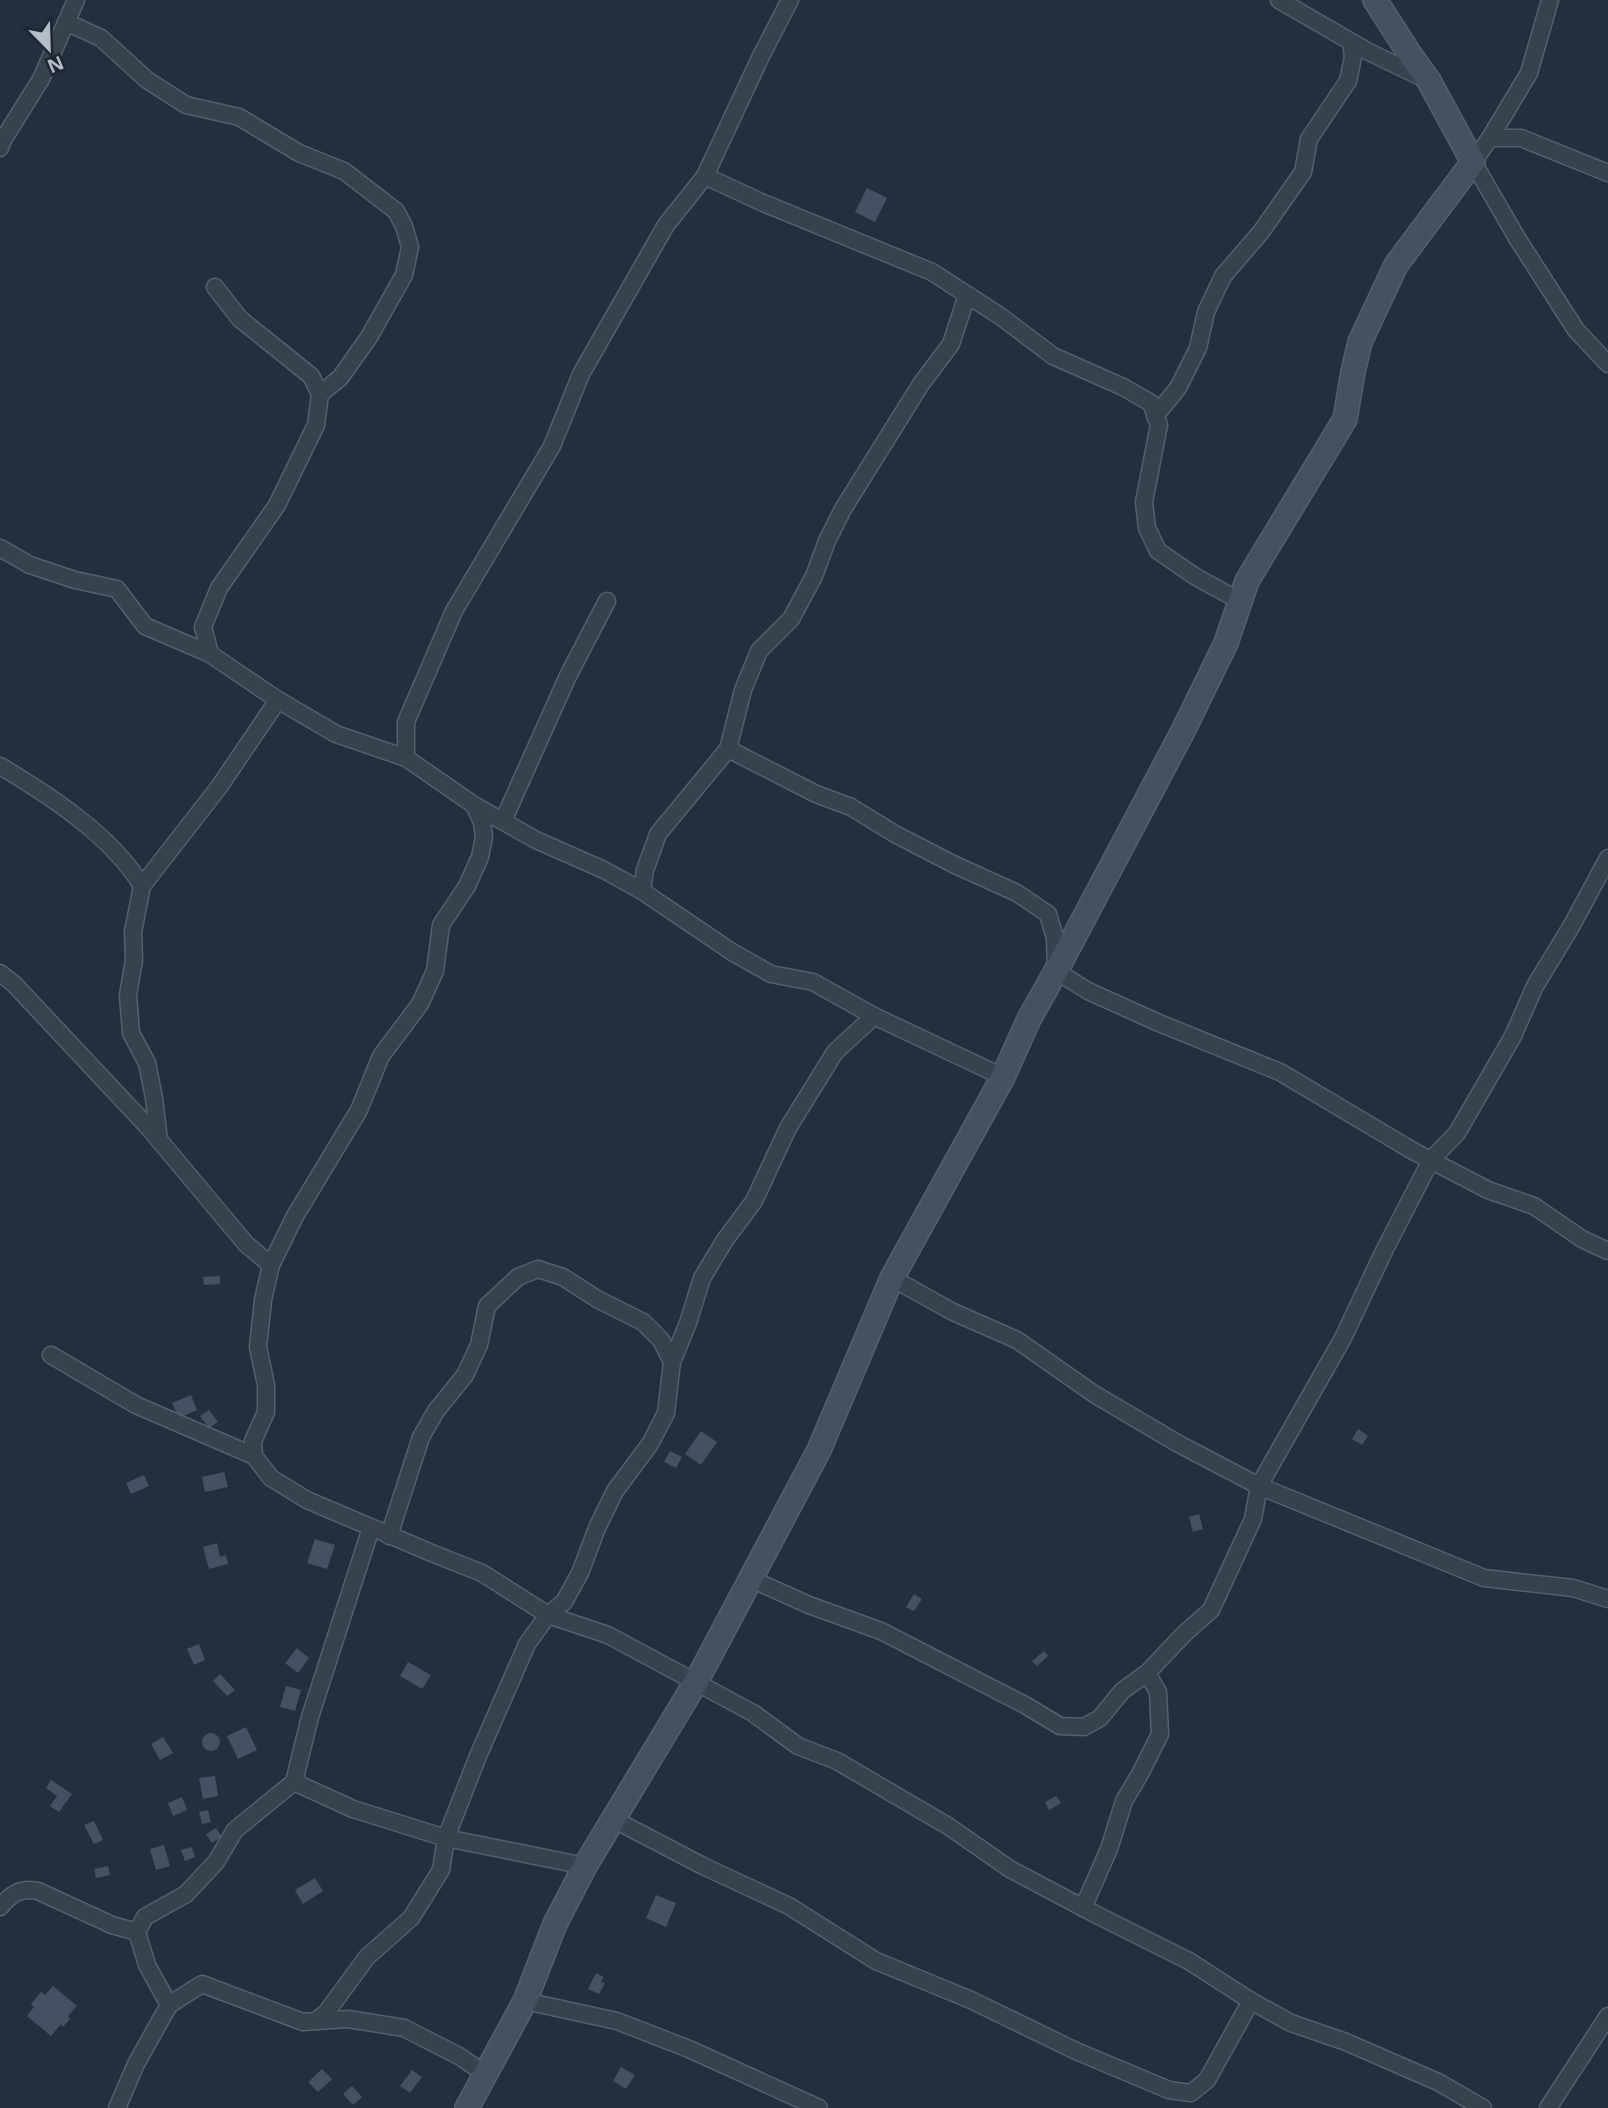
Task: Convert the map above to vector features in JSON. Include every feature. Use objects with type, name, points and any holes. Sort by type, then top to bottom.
[{"type":"street","points":[[0,148],[41,79],[76,0]]},
{"type":"street","points":[[407,758],[406,722],[454,611],[552,446],[581,374],[666,225],[705,176],[790,0]]},
{"type":"street","points":[[1279,0],[1352,42],[1429,81]]},
{"type":"street","points":[[1375,0],[1429,81],[1517,238],[1576,330],[1608,364]]},
{"type":"street","points":[[467,2108],[525,2001],[555,1924],[585,1866],[696,1682],[819,1450],[892,1278],[1003,1077],[1029,1019],[1184,731],[1226,643],[1247,581],[1345,419],[1360,342],[1396,265],[1490,138],[1529,73],[1550,0]]},
{"type":"street","points":[[66,22],[101,38],[147,80],[186,105],[239,117],[299,153],[344,171],[396,211],[410,247],[404,275],[369,337],[340,378],[320,394]]},
{"type":"street","points":[[1156,415],[1178,388],[1198,348],[1206,312],[1223,276],[1261,232],[1303,172],[1310,139],[1348,81],[1353,57],[1352,42]]},
{"type":"street","points":[[1490,138],[1521,138],[1608,173]]},
{"type":"street","points":[[705,176],[761,202],[932,272],[1053,356],[1123,387],[1151,403],[1159,425],[1144,502],[1147,528],[1158,551],[1196,577],[1240,601]]},
{"type":"street","points":[[210,654],[203,627],[215,597],[276,505],[316,425],[320,394],[311,376],[240,319],[215,288]]},
{"type":"street","points":[[642,891],[645,870],[658,834],[728,749],[743,690],[759,651],[792,619],[843,509],[921,384],[951,344],[967,295]]},
{"type":"street","points":[[0,548],[30,565],[75,580],[117,589],[145,626],[210,654],[278,700],[336,734],[407,758],[474,805],[536,840],[604,870],[642,891],[732,952],[771,974],[813,982],[874,1016],[1003,1077]]},
{"type":"street","points":[[503,821],[568,676],[607,601]]},
{"type":"street","points":[[159,1140],[155,1098],[147,1063],[131,1033],[128,995],[134,960],[133,932],[142,886],[219,787],[278,700]]},
{"type":"street","points":[[728,749],[816,794],[851,807],[906,840],[1017,893],[1048,914],[1055,938],[1056,971]]},
{"type":"street","points":[[0,766],[72,814],[129,865],[142,886]]},
{"type":"street","points":[[254,1456],[253,1441],[266,1412],[266,1385],[258,1347],[263,1300],[271,1265],[300,1206],[359,1110],[381,1056],[420,1004],[435,971],[441,925],[467,886],[480,857],[484,837],[482,822],[474,805]]},
{"type":"street","points":[[751,1579],[809,1605],[881,1630],[1025,1704],[1060,1726],[1084,1727],[1100,1718],[1122,1691],[1147,1673],[1185,1633],[1212,1610],[1253,1519],[1259,1486],[1343,1338],[1431,1160],[1457,1133],[1513,1036],[1535,986],[1608,858]]},
{"type":"street","points":[[1056,971],[1088,991],[1280,1072],[1431,1160],[1488,1190],[1534,1206],[1582,1239],[1608,1251]]},
{"type":"street","points":[[0,973],[14,984],[159,1140],[246,1244],[271,1265]]},
{"type":"street","points":[[316,2021],[326,2013],[367,1957],[411,1918],[440,1870],[446,1838],[527,1644],[548,1615],[564,1602],[580,1573],[615,1491],[650,1444],[666,1413],[672,1362],[702,1278],[725,1240],[754,1201],[788,1128],[835,1052],[874,1016]]},
{"type":"street","points":[[389,1536],[421,1437],[436,1411],[465,1375],[478,1345],[487,1306],[518,1277],[538,1269],[563,1277],[597,1299],[643,1322],[661,1340],[672,1362]]},
{"type":"street","points":[[892,1278],[953,1312],[1017,1340],[1094,1394],[1177,1443],[1259,1486],[1484,1578],[1573,1588],[1608,1599]]},
{"type":"street","points":[[51,1355],[136,1405],[254,1456],[271,1478],[307,1500],[482,1573],[548,1615],[608,1635],[696,1682],[753,1713],[797,1746],[837,1761],[948,1826],[1010,1869],[1189,1961],[1291,2023],[1346,2042],[1438,2082],[1483,2108]]},
{"type":"street","points":[[169,2005],[148,1965],[137,1932],[145,1917],[187,1894],[216,1862],[236,1830],[294,1782],[310,1717],[371,1528]]},
{"type":"street","points":[[1083,1908],[1108,1849],[1124,1801],[1160,1734],[1158,1692],[1147,1673]]},
{"type":"street","points":[[294,1782],[353,1810],[446,1838],[585,1866]]},
{"type":"street","points":[[613,1819],[703,1867],[789,1906],[876,1961],[971,2000],[1076,2051],[1169,2090],[1191,2093]]},
{"type":"street","points":[[0,1907],[9,1896],[27,1888],[112,1925],[137,1932]]},
{"type":"street","points":[[117,2108],[136,2064],[169,2005],[202,1984],[303,2022],[348,2019],[404,2028],[459,2056],[485,2074]]},
{"type":"street","points":[[525,2001],[617,2021],[689,2049],[819,2108]]},
{"type":"street","points":[[1183,2108],[1191,2093],[1207,2080],[1251,2001]]},
{"type":"street","points":[[1548,2108],[1608,2016]]},
{"type":"building","points":[[867,188],[887,198],[875,222],[855,212]]},
{"type":"building","points":[[220,1276],[220,1284],[204,1285],[203,1277]]},
{"type":"building","points":[[191,1395],[197,1410],[179,1418],[172,1403]]},
{"type":"building","points":[[209,1410],[218,1422],[209,1428],[200,1416]]},
{"type":"building","points":[[1358,1429],[1368,1436],[1362,1445],[1352,1439]]},
{"type":"building","points":[[701,1431],[717,1442],[701,1465],[685,1454]]},
{"type":"building","points":[[670,1451],[682,1457],[676,1468],[664,1462]]},
{"type":"building","points":[[224,1472],[228,1487],[205,1492],[202,1477]]},
{"type":"building","points":[[144,1475],[149,1486],[131,1494],[126,1483]]},
{"type":"building","points":[[1199,1514],[1203,1529],[1193,1532],[1189,1517]]},
{"type":"building","points":[[315,1539],[335,1545],[327,1569],[307,1563]]},
{"type":"building","points":[[217,1543],[220,1557],[226,1555],[228,1564],[209,1569],[203,1547]]},
{"type":"building","points":[[914,1594],[922,1599],[914,1611],[906,1607]]},
{"type":"building","points":[[199,1644],[205,1660],[194,1665],[187,1649]]},
{"type":"building","points":[[297,1648],[309,1658],[298,1673],[285,1663]]},
{"type":"building","points":[[1044,1651],[1048,1656],[1037,1666],[1032,1661]]},
{"type":"building","points":[[408,1662],[431,1675],[422,1689],[400,1676]]},
{"type":"building","points":[[220,1674],[235,1690],[227,1696],[213,1681]]},
{"type":"building","points":[[286,1686],[301,1690],[295,1711],[280,1707]]},
{"type":"building","points":[[246,1727],[257,1750],[238,1759],[227,1736]]},
{"type":"building","points":[[211,1733],[217,1736],[220,1742],[217,1748],[211,1751],[205,1748],[202,1742],[205,1736]]},
{"type":"building","points":[[163,1737],[173,1753],[160,1760],[151,1744]]},
{"type":"building","points":[[215,1776],[218,1796],[203,1799],[199,1778]]},
{"type":"building","points":[[51,1780],[72,1794],[59,1812],[50,1806],[57,1796],[46,1788]]},
{"type":"building","points":[[1056,1796],[1061,1803],[1049,1810],[1045,1802]]},
{"type":"building","points":[[182,1797],[187,1810],[173,1816],[168,1803]]},
{"type":"building","points":[[208,1810],[211,1822],[202,1824],[199,1812]]},
{"type":"building","points":[[94,1821],[103,1840],[94,1844],[84,1825]]},
{"type":"building","points":[[216,1828],[222,1837],[212,1843],[206,1834]]},
{"type":"building","points":[[164,1845],[170,1866],[156,1870],[150,1849]]},
{"type":"building","points":[[192,1847],[195,1857],[185,1861],[181,1850]]},
{"type":"building","points":[[108,1866],[110,1875],[96,1878],[94,1869]]},
{"type":"building","points":[[315,1878],[323,1891],[303,1904],[295,1890]]},
{"type":"building","points":[[656,1895],[676,1903],[666,1927],[646,1918]]},
{"type":"building","points":[[596,1973],[604,1977],[601,1982],[605,1983],[599,1994],[588,1989]]},
{"type":"building","points":[[53,1986],[77,2006],[68,2016],[70,2019],[63,2027],[61,2024],[51,2036],[27,2016],[34,2007],[31,2004],[41,1992],[45,1995]]},
{"type":"building","points":[[621,2067],[635,2075],[626,2089],[613,2081]]},
{"type":"building","points":[[322,2069],[332,2079],[318,2092],[308,2082]]},
{"type":"building","points":[[412,2070],[422,2077],[410,2093],[400,2086]]},
{"type":"building","points":[[352,2086],[362,2097],[353,2105],[343,2094]]}]
